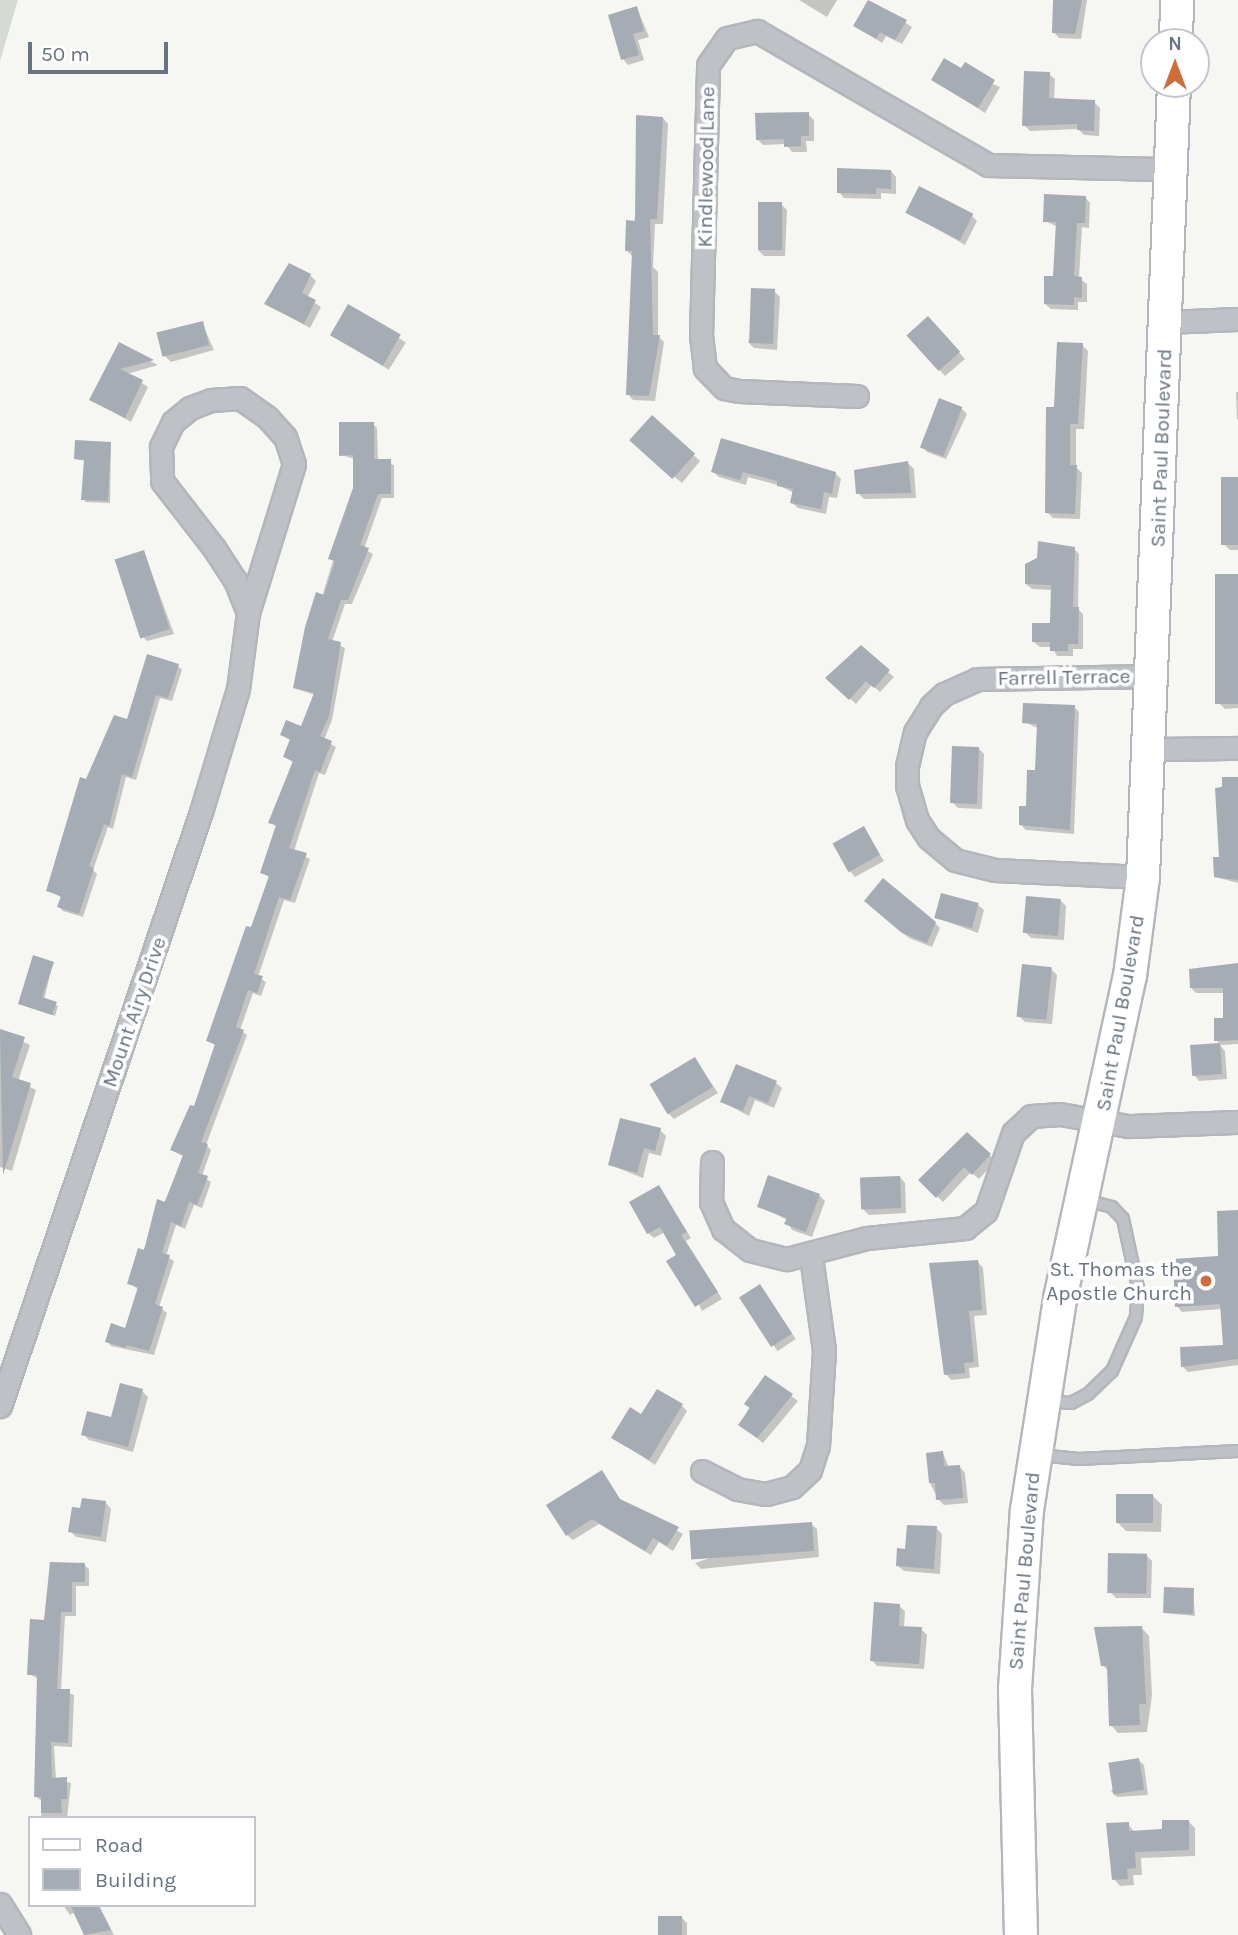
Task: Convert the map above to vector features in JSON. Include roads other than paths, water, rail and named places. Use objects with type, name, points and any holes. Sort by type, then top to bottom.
[{"type":"street","points":[[1176,28],[1177,0]]},
{"type":"street","name":"Kindlewood Lane","points":[[857,396],[739,391],[724,388],[705,368],[701,336],[708,65],[727,38],[757,31],[988,165],[1171,169]]},
{"type":"street","name":"Saint Paul Boulevard","points":[[1021,1935],[1015,1689],[1034,1455],[1042,1400],[1082,1199],[1130,976],[1143,877],[1174,98]]},
{"type":"street","points":[[1165,322],[1238,318]]},
{"type":"street","name":"Mount Airy Drive","points":[[0,1406],[201,812],[238,689],[248,613],[294,464],[285,437],[267,417],[240,398],[211,400],[190,408],[173,422],[161,447],[162,481],[214,548],[248,613]]},
{"type":"street","name":"Farrell Terrace","points":[[1143,877],[995,870],[955,860],[917,820],[908,795],[907,766],[915,732],[932,706],[944,694],[977,679],[1152,676]]},
{"type":"street","points":[[1150,749],[1238,748]]},
{"type":"street","points":[[712,1162],[715,1217],[735,1241],[765,1256],[811,1256],[859,1240],[965,1228],[986,1210],[1013,1133],[1031,1116],[1060,1114],[1100,1124],[1238,1122]]},
{"type":"street","points":[[702,1471],[737,1489],[766,1494],[792,1487],[810,1470],[818,1446],[824,1350],[811,1256]]},
{"type":"street","points":[[0,1904],[19,1935]]},
{"type":"lane","points":[[1042,1400],[1071,1403],[1088,1394],[1112,1371],[1136,1317],[1137,1275],[1123,1219],[1112,1207],[1082,1199]]},
{"type":"lane","points":[[1034,1455],[1079,1459],[1238,1451]]},
{"type":"place","name":"St. Thomas the Apostle Church","points":[[1206,1281]]}]
